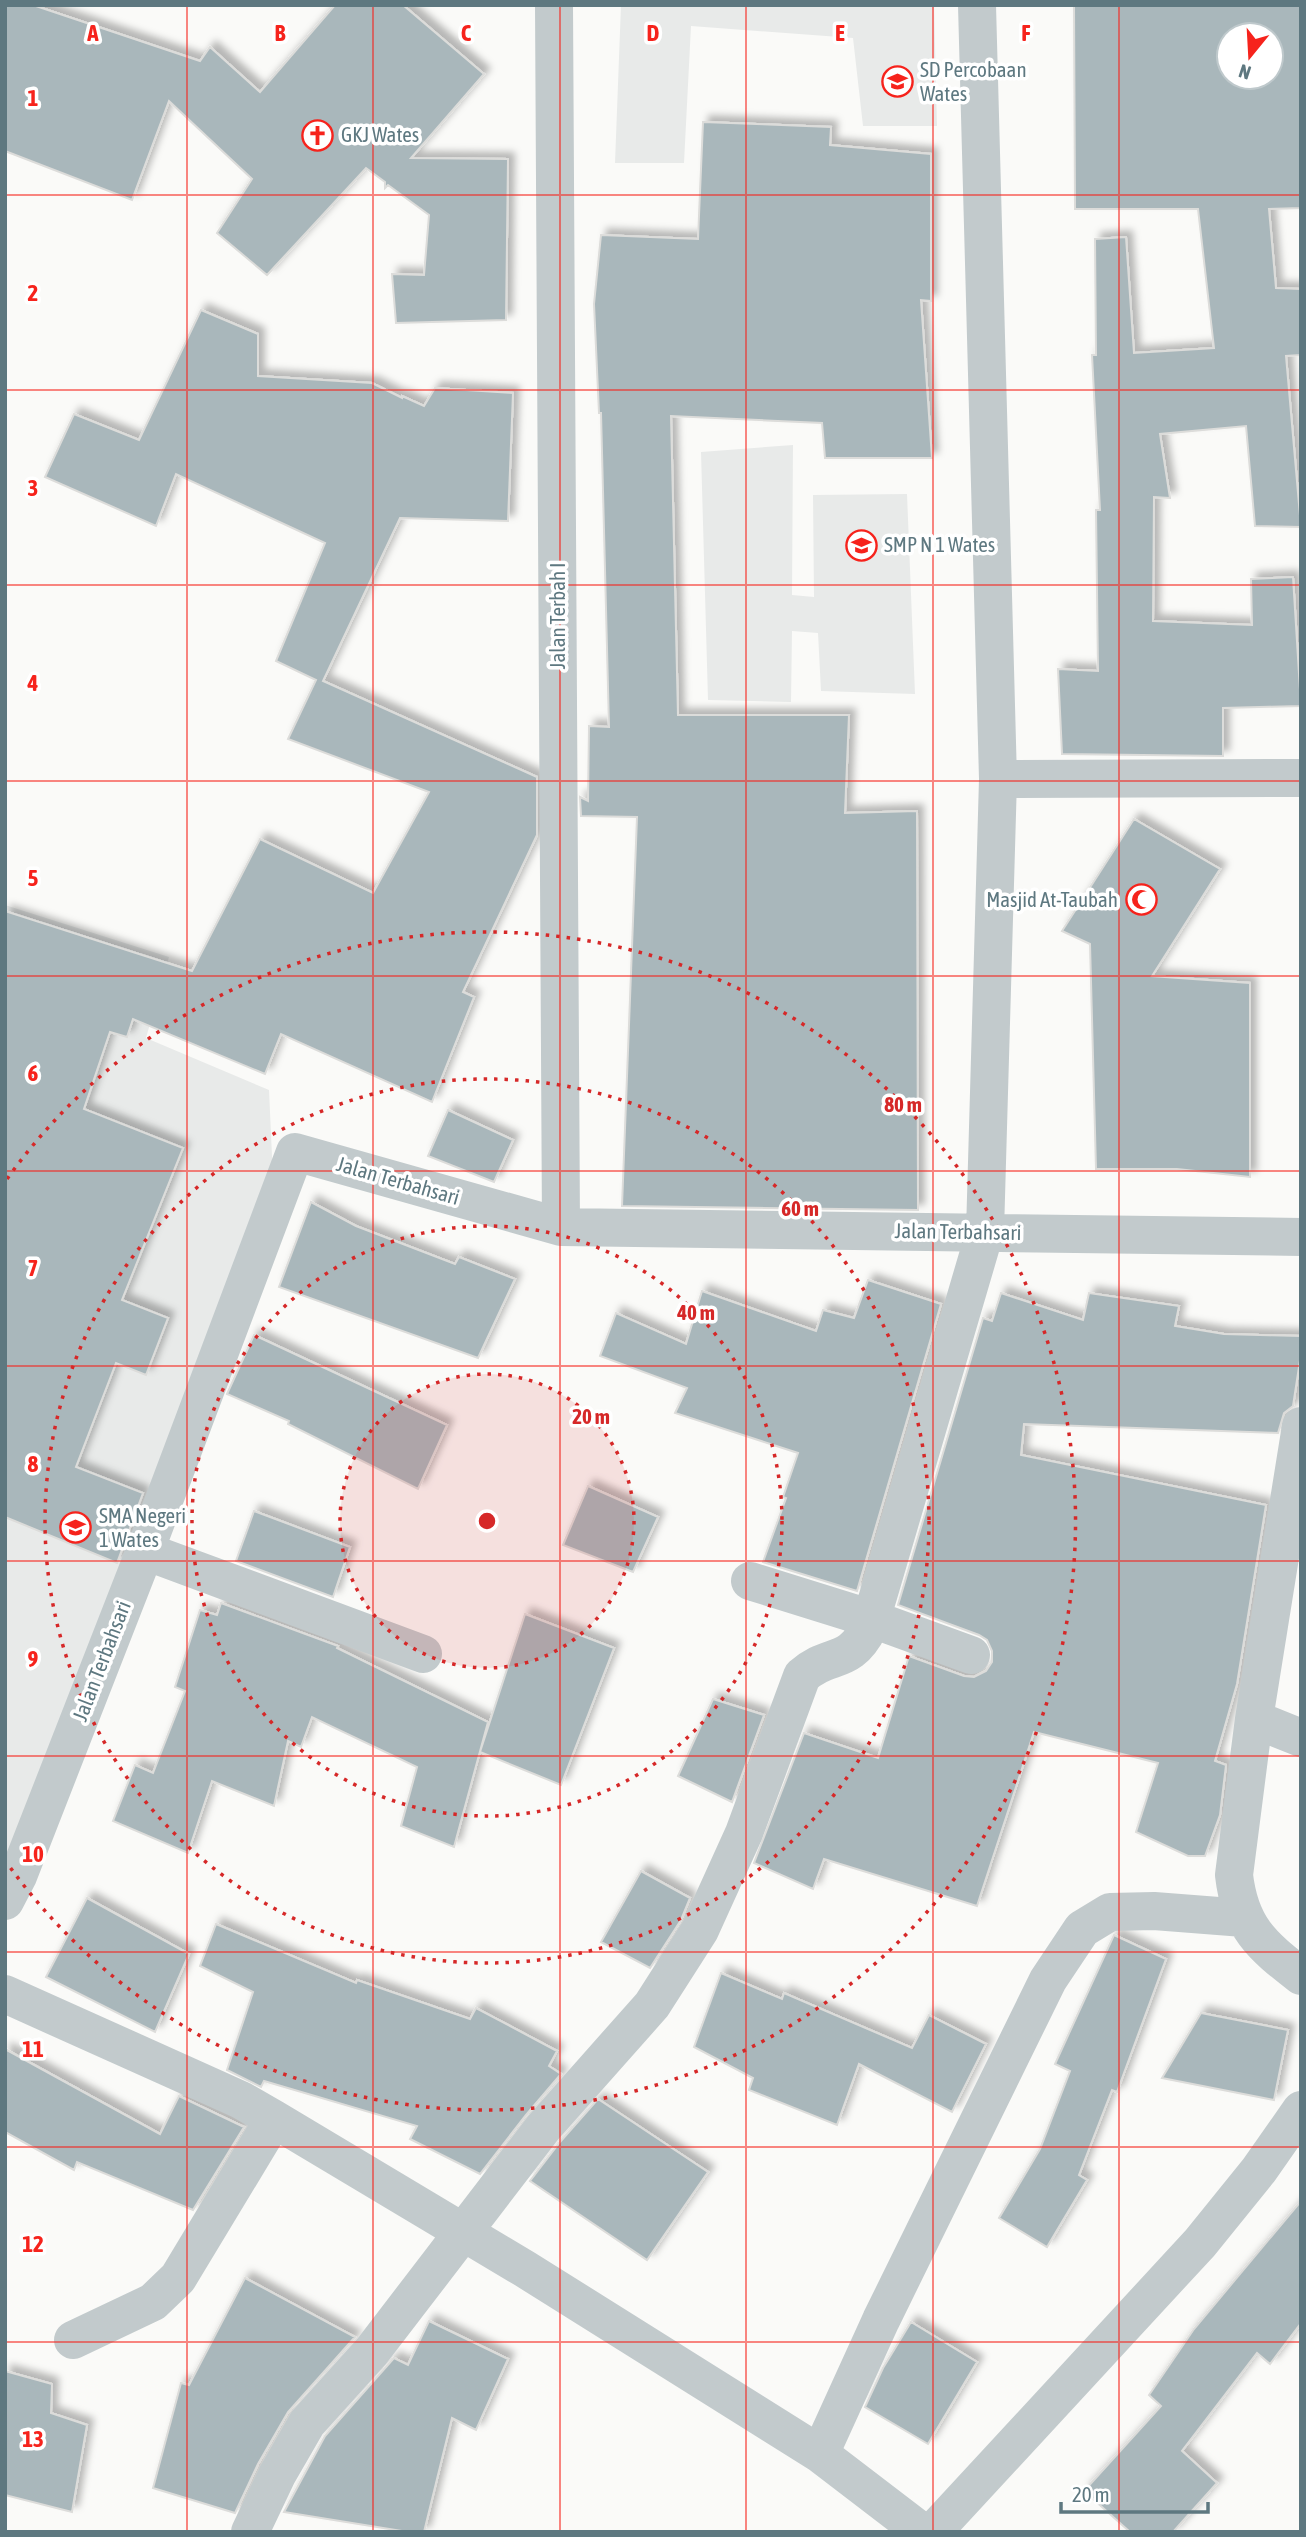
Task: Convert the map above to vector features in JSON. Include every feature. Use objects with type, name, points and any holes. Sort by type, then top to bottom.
[{"type":"street","name":"Jalan Terbah I","points":[[554,5],[561,1227]]},
{"type":"street","points":[[250,2532],[277,2475],[307,2423],[372,2351],[543,2129],[652,2005],[700,1930],[744,1833],[802,1676],[813,1666],[850,1653],[859,1646],[872,1619],[985,1232],[998,779],[977,5]]},
{"type":"street","points":[[998,779],[1301,778]]},
{"type":"street","name":"Jalan Terbahsari","points":[[10,1882],[145,1551],[295,1152],[561,1227],[1301,1237]]},
{"type":"street","points":[[1301,1426],[1254,1718],[1234,1875],[1236,1896],[1244,1918],[1272,1953],[1301,1976]]},
{"type":"street","points":[[145,1551],[423,1654]]},
{"type":"street","points":[[750,1581],[872,1619],[971,1655]]},
{"type":"street","points":[[1254,1718],[1301,1738]]},
{"type":"street","points":[[820,2454],[881,2320],[1048,1980],[1082,1929],[1110,1912],[1154,1911],[1244,1918]]},
{"type":"street","points":[[5,1994],[241,2100],[274,2119],[463,2232],[820,2454],[922,2532]]},
{"type":"street","points":[[933,2532],[1200,2243],[1259,2170],[1301,2110]]},
{"type":"street","points":[[73,2340],[153,2302],[178,2278],[274,2119]]},
{"type":"shaded area","name":"SD Percobaan Wates","points":[[621,5],[934,5],[937,126],[863,126],[853,38],[691,26],[684,163],[615,163]]},
{"type":"shaded area","name":"SMP N 1 Wates","points":[[793,445],[792,595],[814,597],[813,495],[907,494],[915,694],[821,691],[818,633],[792,631],[791,702],[708,700],[701,452]]},
{"type":"shaded area","name":"SMA Negeri 1 Wates","points":[[5,905],[169,957],[146,1038],[269,1090],[274,1200],[17,1861],[5,1855]]},
{"type":"building","points":[[5,5],[33,5],[200,61],[210,47],[260,92],[335,5],[403,5],[484,74],[411,158],[508,159],[506,320],[396,323],[392,274],[424,275],[429,215],[388,185],[385,188],[385,182],[366,168],[267,275],[217,233],[252,179],[169,101],[132,200],[5,151]]},
{"type":"building","points":[[1074,5],[1301,5],[1301,208],[1269,209],[1276,288],[1301,289],[1301,355],[1286,356],[1301,527],[1255,526],[1246,426],[1160,434],[1170,498],[1154,497],[1153,621],[1252,625],[1251,579],[1293,577],[1301,706],[1223,708],[1223,756],[1062,754],[1058,669],[1098,671],[1096,510],[1100,510],[1092,355],[1096,355],[1095,239],[1126,237],[1134,353],[1214,348],[1198,209],[1075,209]]},
{"type":"building","points":[[703,122],[831,127],[830,145],[931,154],[931,301],[921,300],[932,458],[825,458],[822,423],[671,416],[678,715],[849,715],[845,813],[917,811],[918,1210],[622,1206],[637,817],[581,816],[580,797],[588,801],[589,726],[609,727],[601,413],[594,304],[601,235],[698,239]]},
{"type":"building","points":[[201,310],[258,334],[258,376],[372,383],[424,406],[435,388],[513,393],[508,521],[400,518],[323,681],[537,777],[537,835],[463,992],[474,997],[432,1102],[281,1034],[265,1074],[133,1019],[127,1037],[110,1032],[84,1109],[183,1148],[122,1300],[168,1318],[146,1375],[116,1363],[76,1467],[143,1493],[117,1563],[5,1517],[5,911],[192,971],[260,839],[373,893],[429,792],[288,739],[316,680],[276,661],[325,543],[176,474],[156,526],[45,477],[74,414],[139,440]]},
{"type":"building","points":[[1134,819],[1220,869],[1152,976],[1250,983],[1250,1177],[1177,1169],[1096,1169],[1090,944],[1062,931]]},
{"type":"building","points":[[448,1110],[513,1140],[494,1182],[428,1156]]},
{"type":"building","points":[[311,1202],[356,1226],[455,1264],[459,1257],[515,1279],[478,1358],[279,1287]]},
{"type":"building","points":[[868,1280],[941,1304],[857,1591],[763,1562],[786,1498],[783,1497],[798,1453],[675,1413],[687,1388],[600,1356],[616,1313],[686,1344],[702,1291],[816,1331],[823,1310],[854,1318]]},
{"type":"building","points":[[1001,1293],[1083,1320],[1089,1293],[1179,1306],[1175,1326],[1224,1334],[1301,1336],[1293,1406],[1284,1413],[1278,1433],[1024,1424],[1021,1455],[1266,1505],[1237,1684],[1215,1761],[1226,1765],[1220,1815],[1205,1856],[1188,1856],[1136,1832],[1158,1763],[1034,1732],[977,1906],[824,1859],[813,1889],[754,1863],[804,1733],[878,1758],[909,1656],[964,1676],[974,1677],[986,1671],[992,1662],[992,1651],[987,1640],[979,1635],[898,1605],[983,1318],[992,1321]]},
{"type":"building","points":[[254,1335],[447,1425],[418,1489],[288,1424],[289,1421],[227,1394]]},
{"type":"building","points":[[588,1486],[658,1517],[633,1572],[563,1545]]},
{"type":"building","points":[[254,1511],[350,1547],[333,1597],[236,1561]]},
{"type":"building","points":[[221,1603],[338,1646],[337,1648],[488,1722],[454,1847],[401,1826],[417,1767],[312,1717],[301,1747],[288,1741],[274,1806],[212,1781],[188,1853],[113,1821],[135,1765],[153,1773],[185,1691],[175,1687],[200,1610],[217,1615]]},
{"type":"building","points":[[525,1614],[614,1648],[561,1785],[480,1752]]},
{"type":"building","points":[[713,1699],[764,1715],[732,1802],[678,1776]]},
{"type":"building","points":[[641,1871],[690,1898],[681,1920],[650,1968],[601,1942]]},
{"type":"building","points":[[87,1898],[189,1954],[155,2032],[46,1977]]},
{"type":"building","points":[[216,1924],[356,1983],[357,1980],[470,2019],[476,2008],[557,2051],[549,2066],[561,2074],[480,2174],[410,2139],[417,2126],[264,2081],[261,2087],[227,2070],[253,1992],[200,1966]]},
{"type":"building","points":[[1114,1935],[1166,1959],[1117,2092],[1112,2090],[1079,2175],[1087,2180],[1047,2247],[999,2218],[1040,2149],[1070,2071],[1055,2064]]},
{"type":"building","points":[[721,1973],[782,1999],[784,1993],[912,2048],[929,2015],[986,2044],[952,2112],[859,2064],[837,2125],[749,2090],[753,2078],[694,2047]]},
{"type":"building","points":[[1201,2013],[1288,2030],[1274,2100],[1162,2078]]},
{"type":"building","points":[[5,2049],[160,2134],[179,2096],[244,2127],[193,2210],[77,2162],[74,2170],[5,2132]]},
{"type":"building","points":[[598,2099],[708,2172],[647,2260],[530,2181]]},
{"type":"building","points":[[1301,2201],[1301,2323],[1270,2364],[1257,2353],[1182,2451],[1217,2483],[1173,2532],[1130,2532],[1084,2491],[1161,2406],[1149,2395],[1194,2329]]},
{"type":"building","points":[[245,2278],[355,2337],[288,2412],[258,2464],[235,2513],[153,2488],[181,2383],[189,2385]]},
{"type":"building","points":[[429,2321],[508,2359],[476,2430],[452,2418],[424,2532],[408,2532],[284,2512],[325,2436],[394,2358],[408,2365]]},
{"type":"building","points":[[911,2322],[977,2362],[928,2444],[865,2407],[883,2368]]},
{"type":"building","points":[[5,2371],[52,2384],[51,2413],[87,2425],[72,2512],[5,2495]]},
{"type":"place","name":"SD Percobaan Wates","points":[[897,82]]},
{"type":"place","name":"GKJ Wates","points":[[318,135]]},
{"type":"place","name":"SMP N 1 Wates","points":[[861,545]]},
{"type":"place","name":"Masjid At-Taubah","points":[[1141,900]]},
{"type":"place","name":"SMA Negeri 1 Wates","points":[[76,1528]]}]
